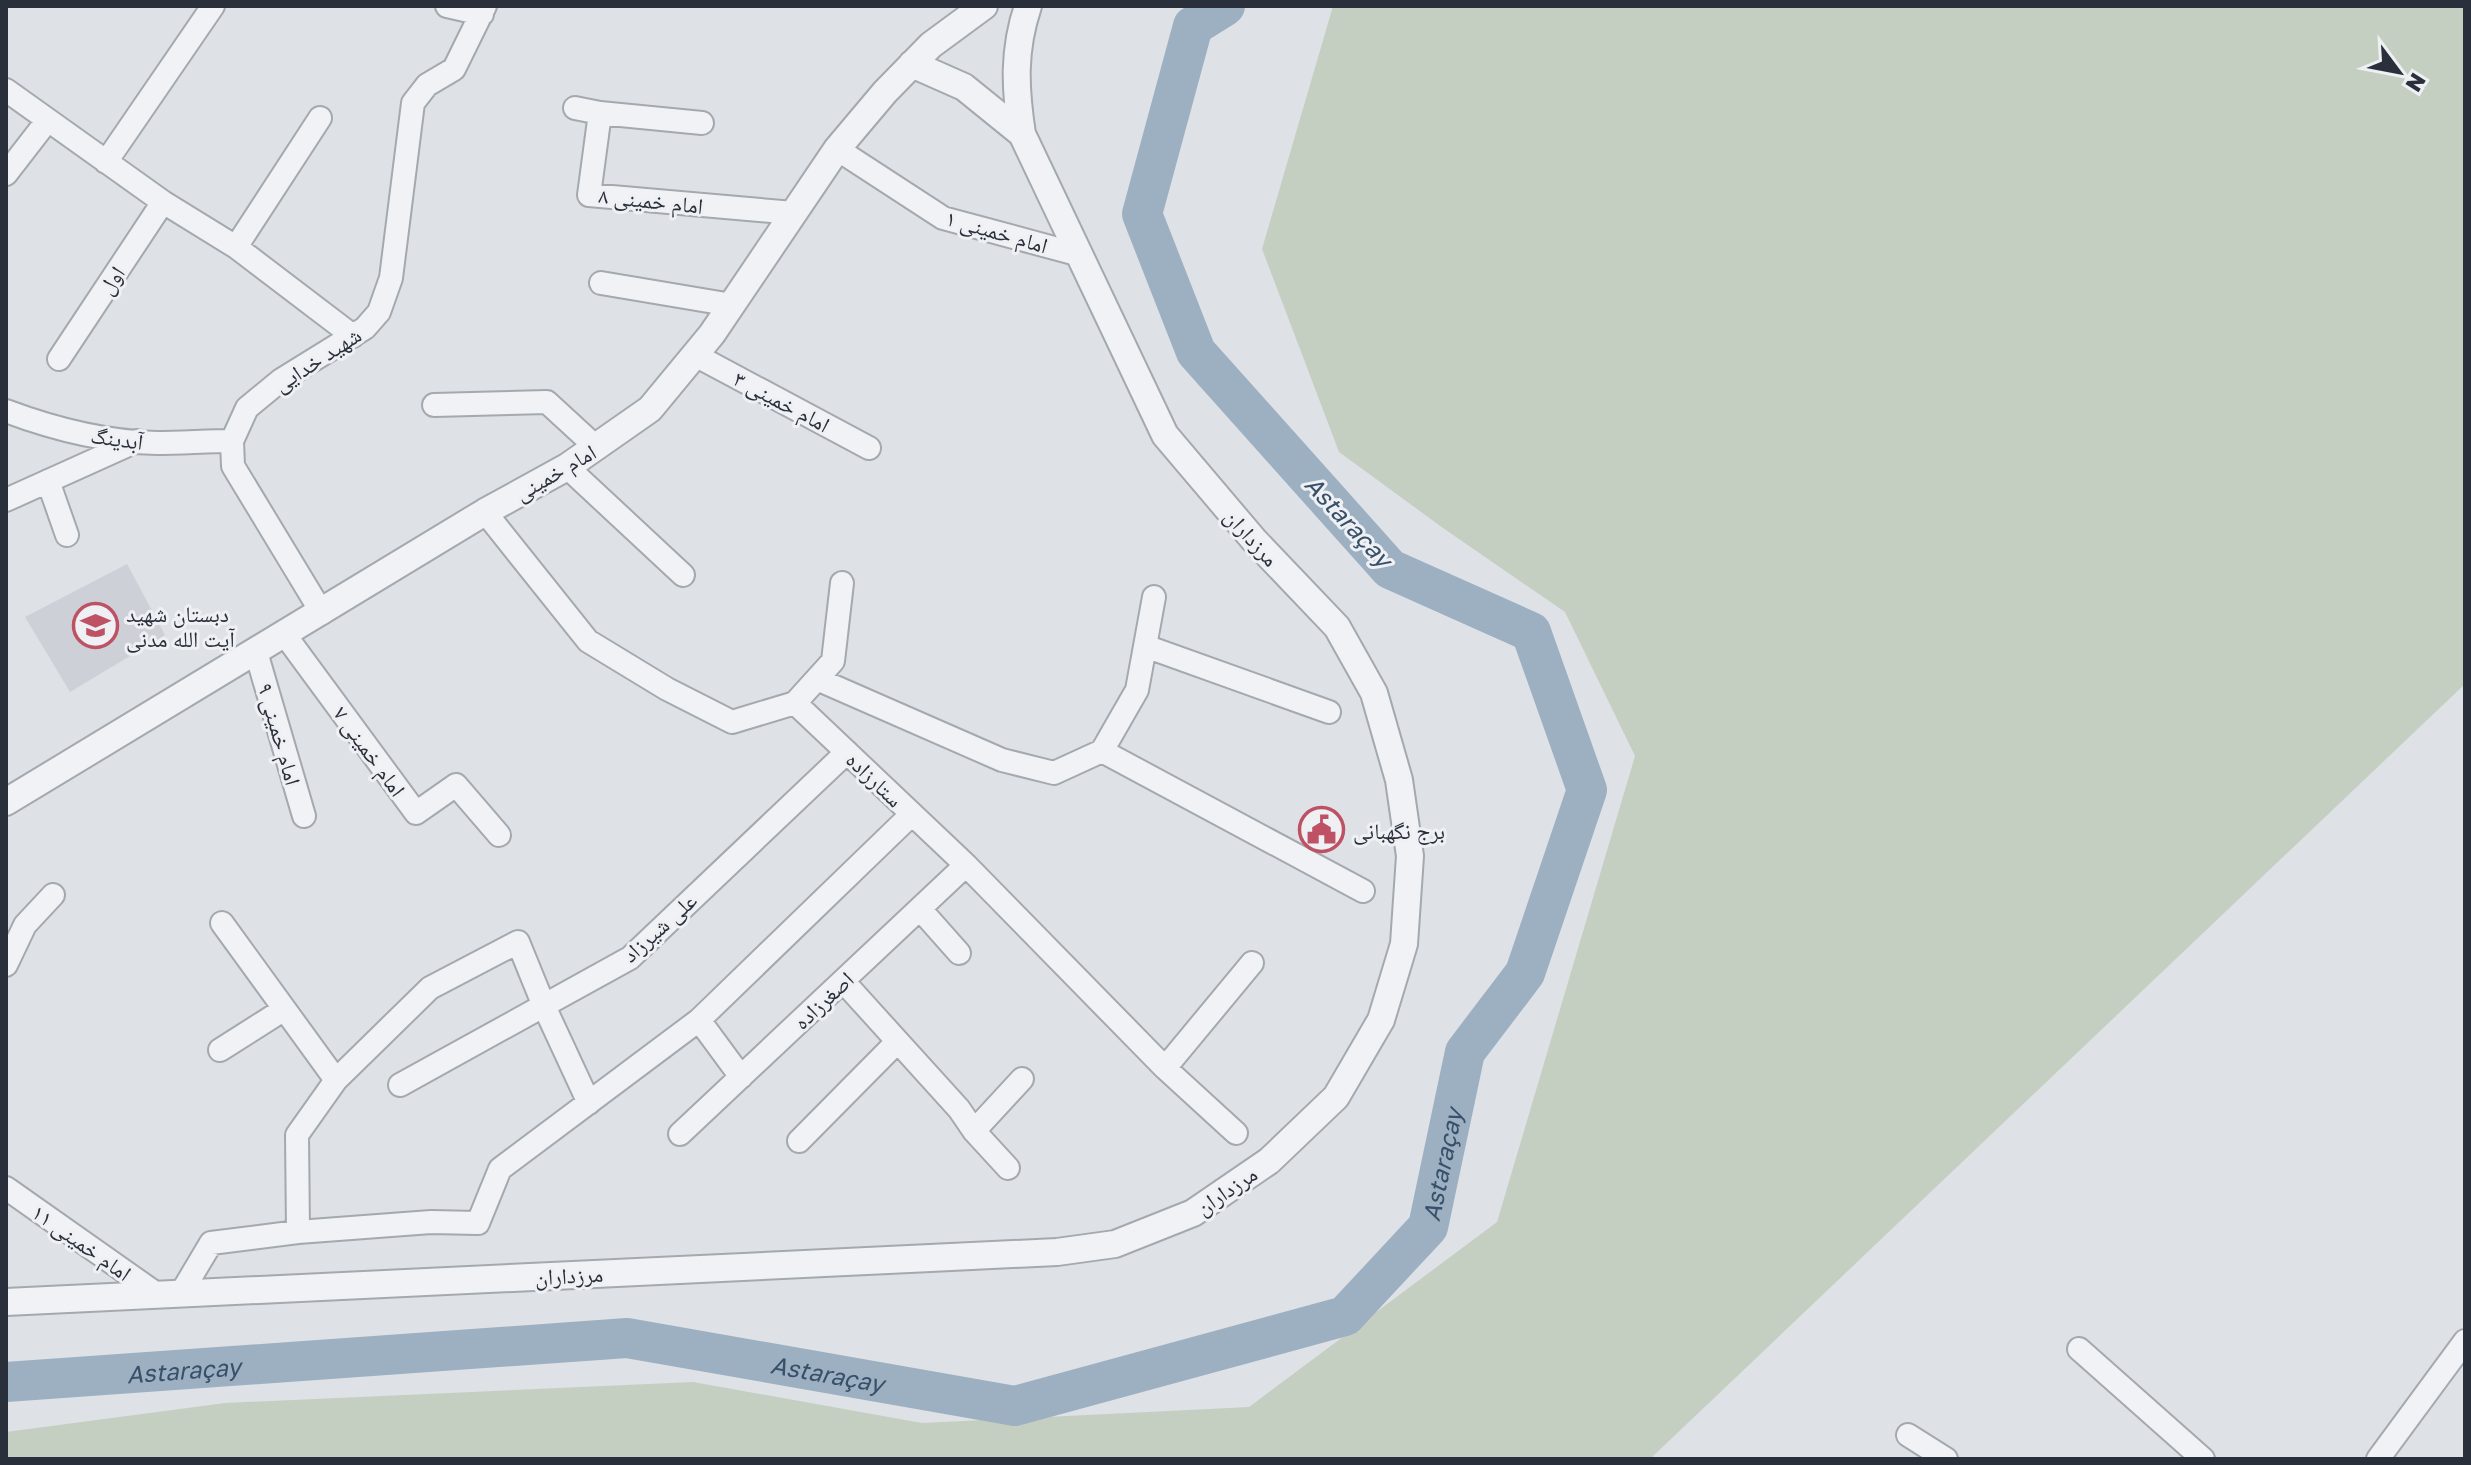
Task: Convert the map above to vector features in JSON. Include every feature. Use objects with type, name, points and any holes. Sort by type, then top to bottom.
[{"type":"street","points":[[106,162],[213,6]]},
{"type":"street","points":[[447,6],[483,10]]},
{"type":"street","name":"امام خمینی","points":[[6,802],[485,512],[567,467],[650,409],[732,305],[837,149],[931,45],[984,6]]},
{"type":"street","name":"مرزداران","points":[[6,1302],[1057,1252],[1115,1244],[1193,1213],[1269,1161],[1336,1097],[1381,1020],[1404,944],[1410,856],[1399,780],[1374,693],[1337,627],[1254,540],[1165,435],[1022,134],[1015,85],[1021,25],[1028,6]]},
{"type":"street","name":"شهید خدایی","points":[[232,441],[247,408],[281,380],[365,328],[379,312],[391,278],[413,103],[427,85],[454,69],[483,10]]},
{"type":"street","name":"مرزداران","points":[[912,64],[964,87],[1022,134]]},
{"type":"street","points":[[6,90],[163,202],[236,247],[353,336]]},
{"type":"street","points":[[575,108],[702,123]]},
{"type":"street","name":"امام خمینی ۸","points":[[600,113],[589,195],[794,213]]},
{"type":"street","points":[[236,247],[320,118]]},
{"type":"street","points":[[6,174],[47,121]]},
{"type":"street","name":"امام خمینی ۱","points":[[837,149],[943,218],[1080,255]]},
{"type":"street","name":"اول","points":[[59,359],[163,202]]},
{"type":"street","points":[[601,283],[732,305]]},
{"type":"street","name":"امام خمینی ۳","points":[[695,355],[869,448]]},
{"type":"street","points":[[434,405],[547,402],[597,448]]},
{"type":"street","name":"آبدینگ","points":[[6,411],[48,426],[106,438],[156,443],[232,441]]},
{"type":"street","points":[[6,500],[138,441]]},
{"type":"street","points":[[232,441],[233,466],[322,613]]},
{"type":"street","points":[[567,467],[683,575]]},
{"type":"street","points":[[48,481],[67,535]]},
{"type":"street","points":[[485,512],[588,641],[667,689],[732,722],[795,703],[833,661],[842,583]]},
{"type":"street","points":[[817,679],[1002,760],[1054,773],[1102,751],[1137,690],[1154,597]]},
{"type":"street","name":"امام خمینی ۷","points":[[285,635],[416,813],[456,785],[499,835]]},
{"type":"street","points":[[1145,646],[1329,712]]},
{"type":"street","name":"امام خمینی ۹","points":[[256,652],[304,816]]},
{"type":"street","name":"ستارزاده","points":[[795,703],[966,865],[1165,1068],[1236,1133]]},
{"type":"street","points":[[1102,751],[1363,891]]},
{"type":"street","name":"علی شیرزاد","points":[[400,1085],[630,958],[847,752]]},
{"type":"street","points":[[169,1295],[211,1243],[298,1232],[431,1222],[478,1223],[500,1169],[699,1020],[912,814]]},
{"type":"street","name":"اصغرزاده","points":[[680,1134],[966,865]]},
{"type":"street","points":[[6,965],[25,925],[53,895]]},
{"type":"street","points":[[920,909],[959,953]]},
{"type":"street","points":[[222,923],[336,1080]]},
{"type":"street","points":[[298,1232],[297,1135],[336,1080],[430,988],[518,942],[589,1103]]},
{"type":"street","points":[[1165,1068],[1252,963]]},
{"type":"street","points":[[843,981],[1008,1168]]},
{"type":"street","points":[[220,1050],[283,1010]]},
{"type":"street","points":[[699,1020],[741,1077]]},
{"type":"street","points":[[799,1141],[897,1042]]},
{"type":"street","points":[[974,1131],[1022,1079]]},
{"type":"street","name":"امام خمینی ۱۱","points":[[6,1188],[169,1295]]},
{"type":"street","points":[[2378,1459],[2465,1341]]},
{"type":"street","points":[[2079,1349],[2203,1459]]},
{"type":"street","points":[[1908,1435],[1946,1459]]},
{"type":"shaded area","name":"دبستان شهید آیت الله مدنی","points":[[127,564],[165,635],[70,692],[25,617]]},
{"type":"green space","points":[[1333,6],[2465,6],[2465,684],[1650,1459],[6,1459],[6,1432],[225,1403],[693,1382],[922,1423],[1249,1407],[1497,1222],[1635,756],[1565,612],[1339,452],[1262,249]]},
{"type":"waterway","name":"Astaraçay","points":[[6,1382],[627,1338],[1015,1406],[1345,1316],[1428,1227],[1465,1052],[1525,973],[1587,790],[1531,632],[1390,569],[1196,352],[1142,214],[1193,26],[1225,6]]},
{"type":"place","name":"دبستان شهید آیت الله مدنی","points":[[95,626]]},
{"type":"place","name":"برج نگهبانی","points":[[1322,830]]}]
